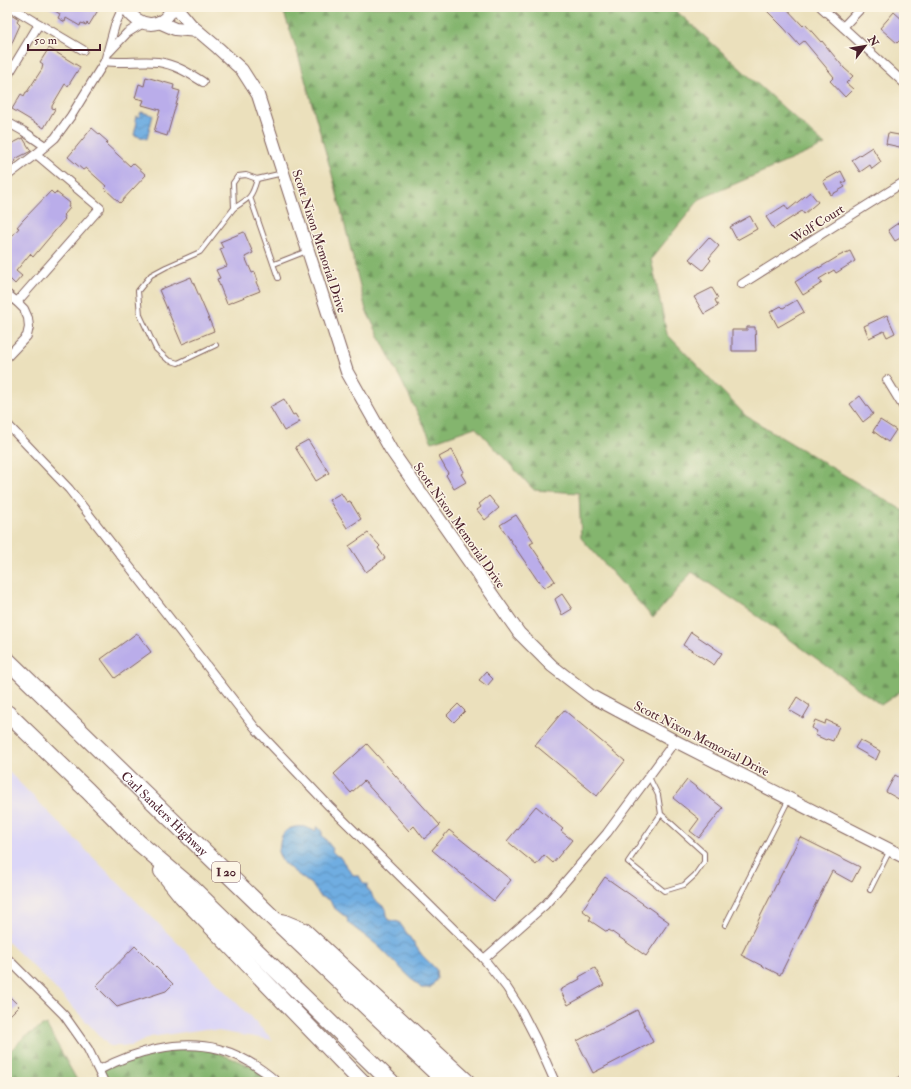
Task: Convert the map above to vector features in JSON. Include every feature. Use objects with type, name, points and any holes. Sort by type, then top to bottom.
[{"type":"highway","name":"Carl Sanders Highway","points":[[7,660],[274,920],[446,1082]]},
{"type":"highway","name":"I 20","points":[[7,713],[88,791],[138,842],[191,887],[390,1082]]},
{"type":"highway","points":[[138,842],[182,896],[362,1082]]},
{"type":"highway","points":[[274,920],[304,930],[467,1082]]},
{"type":"main road","points":[[126,7],[135,20],[151,24],[159,22],[166,17],[172,7]]},
{"type":"main road","name":"Scott Nixon Memorial Drive","points":[[176,7],[191,25],[242,70],[258,95],[347,372],[391,450],[519,633],[552,666],[585,691],[675,741],[904,857]]},
{"type":"main road","points":[[159,22],[175,29],[198,31]]},
{"type":"street","points":[[11,7],[83,50]]},
{"type":"street","points":[[7,176],[55,138],[71,116],[105,61],[115,25],[123,7]]},
{"type":"street","points":[[821,7],[904,83]]},
{"type":"street","points":[[844,28],[862,7]]},
{"type":"street","points":[[108,52],[127,33],[143,23]]},
{"type":"street","points":[[7,77],[39,24]]},
{"type":"street","points":[[105,61],[118,63],[159,62],[188,72],[203,82]]},
{"type":"street","points":[[7,122],[45,146]]},
{"type":"street","points":[[17,302],[100,208],[36,154]]},
{"type":"street","name":"Wolf Court","points":[[742,284],[904,182]]},
{"type":"street","points":[[7,294],[24,309],[28,318],[29,327],[27,336],[7,357]]},
{"type":"street","points":[[887,380],[904,408]]},
{"type":"street","points":[[7,424],[69,489],[256,729],[329,806],[484,959],[520,1008],[536,1039],[555,1082]]},
{"type":"street","points":[[484,959],[545,905],[607,833],[675,741]]},
{"type":"street","points":[[8,960],[64,1016],[88,1049],[104,1082]]},
{"type":"street","points":[[99,1070],[127,1057],[154,1049],[200,1046],[220,1049],[238,1056],[252,1063],[278,1082]]},
{"type":"street","points":[[900,1082],[904,1078]]},
{"type":"lane","points":[[234,208],[233,183],[238,176],[246,175],[257,179],[283,173]]},
{"type":"lane","points":[[216,345],[178,363],[168,360],[156,349],[140,315],[138,291],[151,276],[166,267],[200,252],[234,208],[250,197],[257,179]]},
{"type":"lane","points":[[250,197],[278,278]]},
{"type":"lane","points":[[274,264],[308,251]]},
{"type":"lane","points":[[649,777],[658,795],[661,814],[704,853],[704,862],[695,875],[684,885],[664,891],[628,862],[661,814]]},
{"type":"lane","points":[[724,925],[789,799]]},
{"type":"lane","points":[[870,890],[890,850]]},
{"type":"shaded area","points":[[7,770],[273,1040],[205,1029],[150,1037],[132,1046],[109,1046],[49,982],[7,941]]},
{"type":"green space","points":[[282,7],[672,7],[825,145],[700,199],[651,259],[667,334],[746,416],[904,511],[904,689],[881,705],[749,610],[692,572],[653,618],[581,538],[579,493],[534,490],[475,427],[432,442],[366,310],[333,178],[297,51]]},
{"type":"green space","points":[[46,1024],[78,1082],[7,1082],[7,1054],[23,1038]]},
{"type":"green space","points":[[200,1046],[262,1070],[275,1082],[102,1082],[99,1070],[139,1053]]},
{"type":"water","points":[[141,112],[153,115],[147,139],[134,135],[137,122],[135,121],[136,116],[139,117]]},
{"type":"water","points":[[299,826],[315,831],[317,826],[333,849],[332,851],[339,856],[354,876],[359,876],[364,884],[367,884],[367,889],[371,892],[373,898],[386,909],[388,920],[399,922],[422,955],[436,969],[437,979],[430,988],[421,988],[377,945],[348,923],[347,918],[333,907],[330,900],[320,896],[312,885],[282,861],[278,852],[281,838],[286,831]]},
{"type":"building","points":[[48,7],[100,7],[89,25],[87,23],[86,25],[81,23],[80,26],[66,18],[65,22],[58,18],[60,14]]},
{"type":"building","points":[[763,7],[785,7],[803,26],[805,24],[821,42],[822,41],[844,68],[853,76],[846,83],[853,89],[845,97],[830,81],[834,77],[804,41],[799,45]]},
{"type":"building","points":[[894,12],[904,21],[904,36],[897,43],[880,28]]},
{"type":"building","points":[[11,14],[19,19],[17,22],[20,25],[7,54],[7,15],[10,16]]},
{"type":"building","points":[[49,48],[80,67],[68,86],[65,84],[52,106],[52,108],[55,109],[44,128],[12,109],[21,94],[24,96],[27,92],[42,69],[43,64],[40,62]]},
{"type":"building","points":[[146,77],[174,85],[173,89],[180,91],[167,136],[154,132],[160,110],[142,105],[144,100],[135,98],[139,84],[144,86]]},
{"type":"building","points":[[92,128],[108,142],[106,144],[130,166],[133,163],[146,175],[120,203],[104,188],[106,186],[86,168],[83,170],[68,157]]},
{"type":"building","points":[[888,133],[904,136],[904,148],[886,144]]},
{"type":"building","points":[[23,138],[31,151],[15,159],[16,161],[7,168],[7,146]]},
{"type":"building","points":[[872,147],[881,162],[872,169],[870,165],[860,172],[852,160]]},
{"type":"building","points":[[841,171],[846,181],[842,183],[845,187],[831,195],[823,181]]},
{"type":"building","points":[[51,191],[54,194],[56,192],[70,203],[68,207],[70,208],[64,215],[65,219],[33,257],[30,254],[16,271],[22,276],[15,284],[7,276],[7,242],[19,228],[17,227],[23,220]]},
{"type":"building","points":[[810,192],[818,202],[804,214],[802,211],[774,229],[766,217],[785,205],[788,210]]},
{"type":"building","points":[[750,216],[757,229],[737,240],[730,227]]},
{"type":"building","points":[[904,219],[904,236],[895,241],[888,230]]},
{"type":"building","points":[[244,232],[253,253],[245,257],[252,273],[255,272],[258,281],[256,282],[260,291],[227,304],[217,279],[220,278],[216,270],[227,266],[220,249],[223,248],[220,242]]},
{"type":"building","points":[[709,237],[719,246],[709,258],[711,260],[703,270],[689,259]]},
{"type":"building","points":[[850,251],[855,261],[836,273],[834,270],[819,279],[822,283],[803,295],[795,282],[819,267]]},
{"type":"building","points":[[191,277],[214,331],[182,344],[159,290]]},
{"type":"building","points":[[712,288],[718,298],[715,300],[718,306],[704,314],[694,297]]},
{"type":"building","points":[[797,300],[804,312],[778,327],[770,312],[781,306],[783,308]]},
{"type":"building","points":[[887,315],[895,333],[887,337],[884,331],[869,338],[864,326]]},
{"type":"building","points":[[747,327],[755,327],[756,351],[732,351],[732,330],[747,330]]},
{"type":"building","points":[[860,396],[873,414],[863,422],[850,404]]},
{"type":"building","points":[[284,399],[293,415],[295,414],[300,422],[284,431],[270,407]]},
{"type":"building","points":[[880,420],[896,430],[888,442],[873,431]]},
{"type":"building","points":[[308,440],[329,473],[316,481],[295,447]]},
{"type":"building","points":[[452,450],[464,472],[461,474],[466,482],[454,489],[446,475],[448,473],[439,457]]},
{"type":"building","points":[[341,493],[347,502],[350,501],[361,519],[347,528],[329,500]]},
{"type":"building","points":[[489,496],[499,508],[485,520],[477,510],[481,507],[479,504]]},
{"type":"building","points":[[516,515],[534,542],[530,544],[555,581],[544,588],[500,525]]},
{"type":"building","points":[[368,533],[380,546],[378,548],[385,558],[366,572],[349,546]]},
{"type":"building","points":[[562,594],[572,609],[562,615],[555,599]]},
{"type":"building","points":[[691,632],[722,653],[714,665],[683,645]]},
{"type":"building","points":[[137,633],[151,652],[115,678],[101,659]]},
{"type":"building","points":[[486,672],[493,679],[487,686],[479,680]]},
{"type":"building","points":[[797,697],[810,706],[803,718],[789,710]]},
{"type":"building","points":[[458,704],[465,711],[454,722],[447,715]]},
{"type":"building","points":[[564,710],[625,761],[597,796],[535,745]]},
{"type":"building","points":[[815,720],[825,724],[826,720],[839,726],[833,741],[826,740],[815,735],[817,731],[812,728]]},
{"type":"building","points":[[860,740],[880,751],[876,760],[855,748]]},
{"type":"building","points":[[367,744],[440,825],[424,839],[414,826],[409,831],[364,781],[351,793],[334,774]]},
{"type":"building","points":[[895,775],[904,780],[904,802],[886,792]]},
{"type":"building","points":[[687,780],[723,808],[699,838],[690,831],[699,819],[673,798]]},
{"type":"building","points":[[536,806],[563,829],[561,831],[572,840],[553,863],[544,855],[536,865],[507,841]]},
{"type":"building","points":[[449,830],[511,880],[494,901],[432,850]]},
{"type":"building","points":[[800,837],[860,867],[852,882],[832,871],[780,975],[741,955]]},
{"type":"building","points":[[605,877],[669,922],[646,956],[609,930],[607,932],[589,920],[591,917],[582,910]]},
{"type":"building","points":[[135,946],[173,984],[166,991],[117,1007],[96,986]]},
{"type":"building","points":[[595,968],[604,985],[568,1005],[560,990],[580,979],[579,977]]},
{"type":"building","points":[[7,994],[19,1006],[7,1018]]},
{"type":"building","points":[[637,1010],[653,1042],[593,1073],[577,1041]]}]
